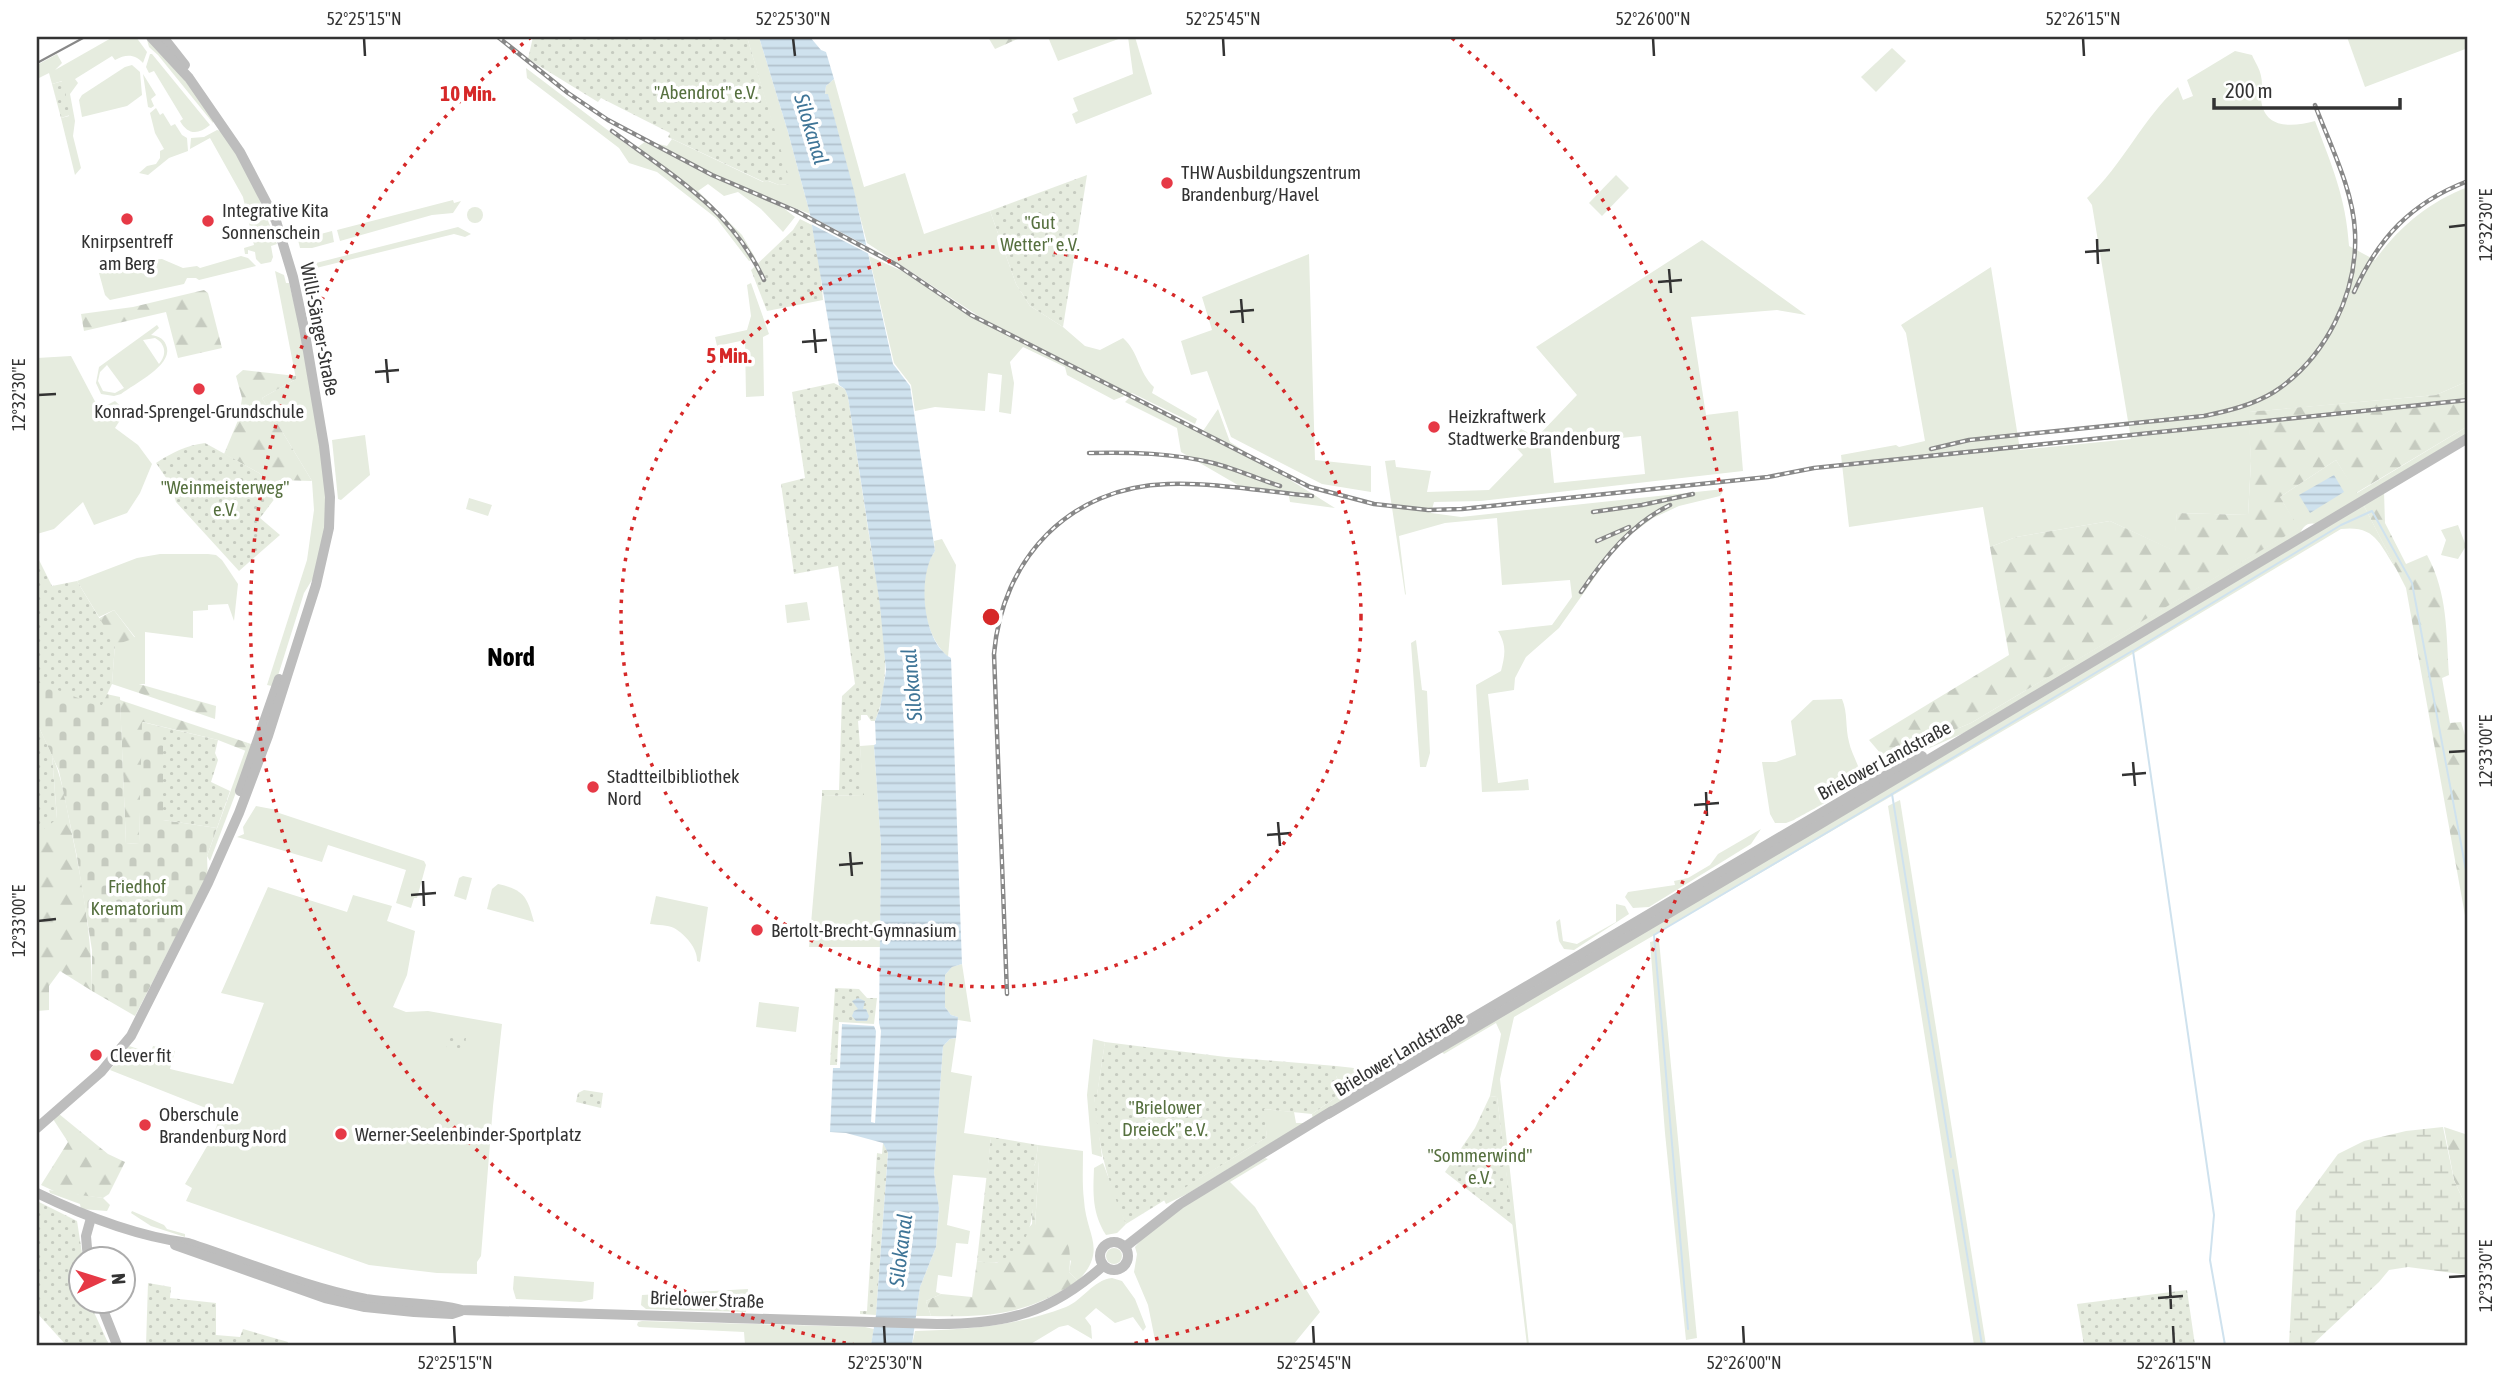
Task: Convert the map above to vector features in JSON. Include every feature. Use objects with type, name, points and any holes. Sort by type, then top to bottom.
[{"type":"main road","name":"Willi-Sänger-Straße","points":[[37,1128],[101,1072],[131,1036],[154,993],[226,844],[245,796],[316,585],[329,528],[329,485],[304,328],[293,277],[276,221],[240,152],[204,99],[189,78],[151,37]]},
{"type":"main road","name":"Willi-Sänger-Straße","points":[[163,37],[193,77],[204,99]]},
{"type":"main road","name":"Brielower Landstraße","points":[[1125,1247],[1180,1204],[1328,1114],[2468,438]]},
{"type":"main road","name":"Willi-Sänger-Straße","points":[[226,844],[230,818],[302,609],[316,585]]},
{"type":"main road","name":"Brielower Straße","points":[[37,1193],[76,1213],[165,1240],[185,1250],[325,1298],[365,1307],[452,1314],[462,1310],[952,1324]]},
{"type":"main road","points":[[87,1246],[86,1236],[92,1218]]},
{"type":"main road","name":"Brielower Landstraße","points":[[1103,1266],[1100,1255],[1106,1245],[1114,1242],[1125,1247]]},
{"type":"main road","name":"Brielower Landstraße","points":[[1103,1266],[1114,1271],[1121,1269],[1128,1259],[1125,1247]]},
{"type":"main road","name":"Brielower Landstraße","points":[[952,1324],[985,1323],[1032,1312],[1065,1297],[1103,1266]]},
{"type":"main road","points":[[106,1316],[117,1345]]},
{"type":"green space","points":[[113,37],[136,37],[147,52],[143,63],[134,57],[115,60],[112,56],[75,79],[78,83],[70,94],[75,121],[73,136],[81,168],[75,175],[61,118],[69,116],[62,81],[52,84],[49,73],[37,79],[37,65],[57,54],[62,63],[55,70]]},
{"type":"green space","name":"\"Abendrot\" e.V.","points":[[533,37],[747,37],[791,184],[764,182],[668,137],[670,133],[601,98],[598,102],[528,59]]},
{"type":"green space","points":[[747,37],[759,37],[810,214],[772,199],[795,217],[783,232],[761,209],[738,192],[724,196],[708,184],[698,191],[742,235],[756,259],[749,261],[716,218],[657,172],[629,163],[619,148],[527,78],[526,68],[634,150],[646,141],[667,146],[672,139],[763,182],[790,184]]},
{"type":"green space","points":[[988,37],[1022,37],[995,49]]},
{"type":"green space","points":[[1048,37],[1124,37],[1058,61]]},
{"type":"green space","points":[[1128,37],[1135,37],[1152,94],[1076,124],[1072,114],[1078,111],[1073,98],[1133,74]]},
{"type":"green space","points":[[2347,37],[2468,37],[2468,48],[2365,87]]},
{"type":"green space","points":[[147,40],[168,58],[214,119],[213,123],[149,47]]},
{"type":"green space","points":[[1892,48],[1906,61],[1876,92],[1861,77]]},
{"type":"green space","points":[[2235,51],[2252,55],[2262,79],[2261,99],[2268,116],[2281,124],[2289,125],[2315,121],[2341,197],[2349,246],[2375,260],[2416,216],[2468,187],[2468,381],[2436,395],[2249,412],[2251,461],[2248,515],[2177,513],[2174,551],[2110,521],[2016,537],[1990,547],[1983,507],[1849,527],[1841,455],[1925,441],[1906,333],[1901,325],[1991,267],[2020,450],[2131,439],[2092,205],[2087,198],[2178,87],[2183,100],[2193,96],[2187,80]]},
{"type":"green space","points":[[150,54],[210,125],[194,132],[183,126],[180,121],[183,119],[154,71],[149,73],[146,67]]},
{"type":"green space","points":[[132,65],[140,72],[142,95],[127,106],[82,117],[79,100],[82,95]]},
{"type":"green space","points":[[143,74],[156,95],[151,99],[154,106],[151,108],[148,107]]},
{"type":"green space","points":[[834,79],[864,187],[905,173],[924,234],[990,211],[1016,284],[1030,306],[1063,327],[1085,346],[1100,350],[1123,338],[1154,387],[1152,393],[1197,419],[1195,424],[1132,393],[1114,400],[1067,375],[1065,367],[1023,347],[1010,362],[1014,383],[1011,414],[999,412],[1002,375],[988,373],[985,411],[935,407],[915,411],[911,385],[894,363],[869,256],[902,271],[971,316],[1006,334],[867,243],[828,95],[825,95],[826,86]]},
{"type":"green space","points":[[63,81],[70,115],[61,118],[52,84]]},
{"type":"green space","points":[[156,108],[160,115],[163,113],[171,126],[175,124],[187,138],[188,151],[169,158],[148,175],[139,173],[147,166],[156,164],[160,151],[164,149],[155,133],[150,113]]},
{"type":"green space","points":[[217,130],[221,131],[238,158],[265,214],[277,244],[271,246],[271,262],[261,264],[256,259],[255,252],[248,250],[248,254],[245,254],[244,248],[254,245],[243,197],[210,138],[190,149],[191,138],[204,137]]},
{"type":"green space","name":"\"Gut Wetter\" e.V.","points":[[1087,175],[1063,327],[1030,306],[1016,284],[990,211]]},
{"type":"green space","points":[[1616,175],[1629,188],[1602,216],[1589,203]]},
{"type":"green space","points":[[453,200],[454,203],[461,201],[453,213],[432,215],[340,241],[337,230]]},
{"type":"green space","points":[[475,207],[483,215],[475,223],[467,215]]},
{"type":"green space","points":[[800,219],[812,225],[823,300],[767,311],[751,270],[793,230]]},
{"type":"green space","points":[[458,227],[471,234],[465,237],[454,234],[304,271],[305,267],[312,264]]},
{"type":"green space","points":[[332,231],[334,242],[300,248],[298,240]]},
{"type":"green space","points":[[1702,240],[1806,315],[1777,310],[1691,317],[1706,415],[1738,411],[1743,471],[1481,501],[1434,502],[1431,513],[1461,517],[1724,489],[1720,496],[1679,506],[1653,518],[1619,543],[1559,628],[1526,657],[1515,678],[1514,690],[1488,694],[1498,783],[1528,779],[1529,790],[1482,792],[1476,685],[1501,671],[1504,651],[1498,631],[1552,625],[1572,597],[1570,580],[1502,585],[1497,518],[1445,523],[1399,536],[1406,595],[1385,461],[1395,460],[1396,467],[1431,471],[1427,492],[1489,490],[1523,455],[1510,441],[1521,429],[1537,437],[1577,395],[1536,347]],"holes":[[[1641,436],[1645,474],[1554,483],[1550,445]]]},
{"type":"green space","points":[[1309,254],[1315,460],[1371,466],[1371,492],[1322,484],[1231,437],[1207,371],[1191,375],[1181,341],[1212,330],[1202,297]]},
{"type":"green space","points":[[241,256],[248,258],[256,266],[199,280],[187,278],[184,284],[110,300],[105,295],[99,273],[116,269],[120,271],[149,260],[162,259],[183,268],[200,268]]},
{"type":"green space","points":[[275,271],[284,275],[286,283],[289,283],[298,319],[324,471],[327,521],[315,575],[304,593],[276,682],[272,686],[267,685],[307,560],[314,510],[312,481],[262,398],[296,379]]},
{"type":"green space","points":[[751,283],[769,334],[763,337],[764,396],[746,397],[745,340],[717,346],[715,337],[747,330],[751,316],[747,285]]},
{"type":"green space","points":[[204,290],[208,293],[222,348],[178,358],[166,312],[84,331],[81,314],[133,307]]},
{"type":"green space","points":[[157,325],[159,328],[151,335],[163,340],[167,355],[158,368],[150,374],[114,396],[101,394],[96,383],[99,367]],"holes":[[[155,338],[164,350],[159,364],[143,340]],[[107,365],[124,388],[115,393],[103,391],[98,381],[100,372]]]},
{"type":"green space","points":[[71,356],[99,409],[115,401],[126,411],[115,428],[138,445],[152,464],[140,493],[127,513],[94,525],[83,502],[54,529],[37,534],[37,358]]},
{"type":"green space","points":[[243,370],[296,376],[296,379],[262,398],[312,481],[279,480],[279,493],[259,473],[224,454],[239,418],[242,398],[236,376]]},
{"type":"green space","points":[[2468,381],[2468,426],[2356,493],[2336,460],[2280,497],[2299,528],[1971,723],[1904,751],[1881,754],[1869,740],[2009,655],[1990,547],[2016,537],[2110,521],[2173,550],[2177,513],[2248,515],[2251,461],[2248,412],[2436,395]]},
{"type":"green space","points":[[834,383],[845,389],[848,397],[880,604],[885,654],[881,701],[875,721],[871,721],[867,715],[861,715],[861,720],[858,721],[864,795],[822,796],[822,790],[839,790],[842,696],[855,684],[838,566],[794,574],[781,484],[805,478],[792,392]]},
{"type":"green space","points":[[1132,395],[1203,431],[1218,409],[1230,442],[1335,508],[1290,502],[1288,491],[1243,488],[1181,452],[1177,428],[1125,402]]},
{"type":"green space","points":[[2468,426],[2468,433],[2317,524],[2306,525],[2299,535],[1966,732],[1900,761],[1882,761],[1884,756],[1904,751],[1971,723],[2298,528],[2280,497],[2336,460],[2357,493]]},
{"type":"green space","points":[[365,435],[370,475],[341,500],[338,499],[332,440]]},
{"type":"green space","name":"\"Weinmeisterweg\" e.V.","points":[[205,443],[259,473],[279,493],[260,518],[280,535],[239,571],[176,502],[171,485],[156,463],[179,450]]},
{"type":"green space","points":[[2384,492],[2385,523],[2406,564],[2427,555],[2442,599],[2449,675],[2442,678],[2450,723],[2461,722],[2468,745],[2468,932],[2406,588],[2363,504]]},
{"type":"green space","points":[[469,498],[492,505],[488,516],[466,509]]},
{"type":"green space","points":[[2363,504],[2397,570],[2381,545],[2369,533],[2341,529],[2049,704],[1514,1017],[1500,1079],[1527,1345],[1497,1097],[1490,1096],[1501,1034],[1496,1023],[1444,1054],[1442,1052]]},
{"type":"green space","points":[[2458,525],[2466,546],[2458,559],[2441,555],[2446,540],[2441,530]]},
{"type":"green space","points":[[942,539],[956,565],[948,657],[932,634],[923,591],[925,576],[935,551],[934,541]]},
{"type":"green space","points":[[160,554],[208,554],[216,555],[222,560],[238,584],[234,621],[228,604],[208,605],[208,610],[193,611],[193,638],[145,632],[145,684],[139,684],[139,693],[112,684],[115,644],[135,637],[114,610],[99,617],[77,581],[137,558]]},
{"type":"green space","points":[[37,556],[52,586],[77,581],[115,644],[112,684],[101,707],[37,682]]},
{"type":"green space","points":[[807,602],[810,620],[787,623],[785,605]]},
{"type":"green space","points":[[114,610],[135,638],[104,649],[89,624]]},
{"type":"green space","points":[[1416,640],[1422,690],[1427,691],[1430,753],[1426,767],[1420,767],[1411,643]]},
{"type":"green space","name":"Friedhof Krematorium","points":[[37,679],[120,697],[126,844],[139,843],[142,722],[163,727],[163,820],[217,828],[207,856],[208,883],[198,894],[135,1016],[92,991],[92,950],[77,857],[59,771],[37,723]]},
{"type":"green space","points":[[139,684],[216,706],[215,719],[139,693]]},
{"type":"green space","points":[[1842,699],[1849,742],[1860,773],[1858,778],[1843,792],[1794,820],[1775,823],[1770,814],[1762,762],[1776,762],[1796,755],[1791,721],[1813,700]]},
{"type":"green space","points":[[120,700],[248,743],[246,751],[218,740],[143,722],[139,843],[126,844]]},
{"type":"green space","points":[[37,723],[52,755],[57,819],[37,834]]},
{"type":"green space","points":[[163,727],[218,740],[215,753],[218,760],[211,782],[230,791],[217,828],[163,820]]},
{"type":"green space","points":[[248,743],[254,745],[210,861],[207,856]]},
{"type":"green space","points":[[874,745],[881,845],[880,947],[809,947],[822,796],[863,795],[860,746]]},
{"type":"green space","points":[[52,755],[63,791],[82,889],[92,991],[60,971],[49,986],[49,1010],[37,1011],[37,822],[57,818]]},
{"type":"green space","points":[[1900,800],[1986,1345],[1974,1345],[1888,806]]},
{"type":"green space","points":[[256,806],[277,810],[279,813],[424,861],[426,865],[417,898],[414,898],[411,908],[396,903],[406,870],[328,845],[322,862],[237,837],[244,834],[243,827]]},
{"type":"green space","points":[[1761,829],[1751,844],[1649,907],[1633,908],[1625,897],[1628,892],[1675,885],[1674,881],[1688,878],[1710,865],[1718,854]]},
{"type":"green space","points":[[459,878],[472,878],[466,900],[454,896]]},
{"type":"green space","points":[[498,884],[514,889],[524,896],[534,922],[487,909],[492,889]]},
{"type":"green space","points":[[268,887],[347,912],[353,895],[392,906],[387,921],[415,931],[407,975],[393,1007],[406,1012],[428,1011],[502,1024],[481,1256],[477,1262],[477,1274],[437,1273],[369,1265],[186,1201],[192,1188],[185,1184],[213,1136],[221,1114],[110,1070],[129,1046],[151,1053],[153,1046],[175,1051],[170,1069],[233,1084],[264,1003],[221,993]]},
{"type":"green space","points":[[656,896],[708,907],[700,962],[697,961],[690,942],[678,931],[669,926],[650,924]]},
{"type":"green space","points":[[1616,904],[1625,906],[1629,914],[1574,950],[1564,949],[1559,941],[1556,922],[1560,919],[1563,941],[1577,944],[1616,922]]},
{"type":"green space","points":[[1659,940],[1697,1338],[1686,1340],[1665,1133],[1650,942]]},
{"type":"green space","points":[[962,964],[971,1022],[958,1020],[958,1017],[951,1015],[945,1007],[945,975],[952,967]]},
{"type":"green space","points":[[835,988],[859,989],[867,998],[877,998],[874,1024],[839,1022],[837,1065],[830,1065]]},
{"type":"green space","points":[[759,1002],[799,1007],[796,1032],[756,1027]]},
{"type":"green space","points":[[447,1036],[466,1038],[465,1045],[470,1046],[469,1052],[446,1049]]},
{"type":"green space","points":[[956,1038],[951,1072],[972,1076],[964,1133],[991,1137],[987,1178],[953,1175],[947,1225],[970,1231],[968,1244],[956,1243],[952,1277],[938,1275],[936,1292],[941,1294],[926,1301],[931,1316],[916,1316],[920,1287],[936,1247],[939,1209],[934,1173],[943,1046],[950,1039]]},
{"type":"green space","points":[[1093,1039],[1105,1042],[1097,1095],[1094,1095],[1102,1157],[1092,1154],[1087,1095]]},
{"type":"green space","name":"\"Brielower Dreieck\" e.V.","points":[[1105,1042],[1226,1057],[1336,1066],[1336,1076],[1344,1092],[1312,1114],[1264,1109],[1267,1137],[1126,1224],[1108,1176],[1096,1113],[1094,1095],[1097,1094]]},
{"type":"green space","points":[[1336,1066],[1354,1068],[1360,1081],[1344,1100],[1313,1120],[1312,1114],[1344,1092],[1336,1076]]},
{"type":"green space","points":[[584,1090],[603,1093],[601,1108],[576,1102],[578,1093]]},
{"type":"green space","name":"\"Sommerwind\" e.V.","points":[[1490,1096],[1497,1097],[1513,1225],[1445,1172],[1475,1128]]},
{"type":"green space","points":[[1263,1109],[1294,1112],[1296,1123],[1304,1123],[1166,1204],[1164,1200],[1267,1137]]},
{"type":"green space","points":[[59,1114],[108,1154],[125,1162],[109,1194],[103,1198],[56,1192],[41,1185],[68,1142],[53,1119]]},
{"type":"green space","points":[[2443,1127],[2454,1180],[2468,1211],[2468,1275],[2408,1267],[2389,1270],[2312,1345],[2289,1345],[2296,1211],[2338,1154],[2364,1141],[2406,1131]]},
{"type":"green space","points":[[2444,1127],[2468,1135],[2468,1211],[2454,1180]]},
{"type":"green space","points":[[991,1137],[1038,1145],[1034,1166],[1033,1208],[1027,1234],[1011,1255],[993,1263],[977,1261]]},
{"type":"green space","points":[[883,1143],[888,1152],[876,1315],[860,1314],[860,1311],[867,1311],[877,1153],[882,1154]]},
{"type":"green space","points":[[1038,1145],[1083,1151],[1084,1200],[1094,1251],[1087,1270],[1078,1281],[1069,1272],[1071,1261],[1035,1226]]},
{"type":"green space","points":[[1265,1158],[1268,1159],[1230,1182],[1255,1207],[1320,1312],[1293,1345],[1156,1345],[1148,1305],[1134,1272],[1137,1254],[1135,1247],[1179,1208]]},
{"type":"green space","points":[[1036,1161],[1039,1161],[1035,1226],[1053,1228],[1062,1233],[1069,1249],[1069,1272],[1078,1281],[1042,1301],[1008,1312],[972,1316],[931,1316],[926,1301],[941,1294],[972,1297],[977,1261],[997,1263],[1032,1224]]},
{"type":"green space","points":[[1103,1163],[1126,1224],[1117,1233],[1106,1235],[1098,1219],[1094,1194],[1094,1168]]},
{"type":"green space","points":[[49,1190],[103,1198],[110,1205],[107,1211],[81,1209],[80,1204],[50,1193]]},
{"type":"green space","points":[[37,1201],[77,1221],[81,1246],[66,1246],[66,1316],[96,1316],[109,1345],[66,1345],[37,1313]]},
{"type":"green space","points":[[132,1211],[164,1225],[167,1229],[185,1234],[185,1237],[151,1226],[131,1213]]},
{"type":"green space","points":[[1111,1248],[1117,1248],[1122,1256],[1120,1262],[1111,1264],[1106,1259],[1106,1253]]},
{"type":"green space","points":[[514,1276],[594,1282],[593,1299],[581,1302],[516,1299],[513,1289]]},
{"type":"green space","points":[[1112,1278],[1122,1281],[1135,1299],[1146,1327],[1143,1331],[1133,1317],[1115,1323],[1096,1308],[1085,1318],[1091,1326],[1092,1339],[1068,1325],[1059,1327],[1029,1345],[912,1345],[915,1331],[991,1326],[1029,1319],[1066,1307],[1099,1282]]},
{"type":"green space","points":[[148,1283],[171,1287],[170,1298],[216,1303],[216,1335],[240,1337],[243,1329],[288,1342],[287,1345],[146,1345]]},
{"type":"green space","points":[[748,1289],[746,1312],[646,1309],[641,1305],[642,1295]]},
{"type":"green space","points":[[2187,1290],[2195,1345],[2084,1345],[2077,1304]]},
{"type":"green space","points":[[638,1322],[874,1329],[871,1345],[745,1345],[744,1332],[639,1327]]},
{"type":"water","name":"Silokanal","points":[[759,37],[810,37],[826,52],[834,79],[826,86],[825,94],[828,94],[854,191],[893,364],[910,386],[935,551],[926,576],[925,608],[928,624],[941,650],[951,658],[962,964],[952,967],[945,975],[945,1007],[951,1015],[958,1017],[956,1038],[950,1039],[943,1046],[934,1173],[939,1208],[936,1247],[920,1287],[912,1345],[871,1345],[876,1315],[888,1153],[883,1143],[846,1133],[830,1132],[833,1068],[840,1068],[842,1024],[874,1026],[876,1031],[871,1122],[875,1123],[881,1031],[881,845],[874,745],[875,721],[886,671],[880,605],[848,397],[845,389],[839,385],[810,214]]},
{"type":"water","points":[[2334,475],[2344,492],[2310,513],[2299,495]]},
{"type":"water","points":[[858,998],[865,1001],[863,1009],[866,1009],[869,1016],[867,1021],[856,1021],[852,1016],[858,1009],[852,1001]]},
{"type":"pier","points":[[806,214],[871,248],[873,256],[807,222]]},
{"type":"waterway","points":[[2225,1345],[2210,1260],[2214,1215],[2133,651],[2341,525],[2372,511],[2412,583],[2468,881]]},
{"type":"waterway","points":[[1951,1157],[1892,794],[2132,651]]},
{"type":"waterway","points":[[1688,1329],[1654,935],[1892,794]]},
{"type":"waterway","points":[[1953,1170],[1982,1345]]},
{"type":"tram line","points":[[37,63],[85,37]]},
{"type":"railway","points":[[498,37],[568,93],[608,120],[712,175],[796,211],[897,265],[971,315],[1310,487],[1374,504],[1428,510],[1462,509],[1768,477],[1814,468],[2468,400]]},
{"type":"railway","points":[[1931,449],[1969,440],[2204,416],[2258,401],[2293,378],[2323,343],[2335,322],[2351,278],[2355,255],[2350,200],[2315,105]]},
{"type":"railway","points":[[612,131],[678,179],[717,214],[735,233],[764,280]]},
{"type":"railway","points":[[2354,292],[2374,255],[2399,224],[2430,200],[2468,181]]},
{"type":"railway","points":[[1089,453],[1182,457],[1230,468],[1280,486]]},
{"type":"railway","points":[[1007,994],[994,654],[1000,620],[1011,588],[1026,559],[1047,534],[1072,514],[1100,498],[1132,488],[1203,484],[1312,496]]},
{"type":"railway","points":[[1593,512],[1693,494]]},
{"type":"railway","points":[[1581,592],[1620,542],[1643,522],[1670,505]]},
{"type":"railway","points":[[1597,541],[1629,527]]},
{"type":"place","name":"THW Ausbildungszentrum Brandenburg/Havel","points":[[1167,183]]},
{"type":"place","name":"Knirpsentreff am Berg","points":[[127,219]]},
{"type":"place","name":"Integrative Kita Sonnenschein","points":[[208,221]]},
{"type":"place","name":"Konrad-Sprengel-Grundschule","points":[[199,389]]},
{"type":"place","name":"Heizkraftwerk Stadtwerke Brandenburg","points":[[1434,427]]},
{"type":"place","name":"Stadtteilbibliothek Nord","points":[[593,787]]},
{"type":"place","name":"Bertolt-Brecht-Gymnasium","points":[[757,930]]},
{"type":"place","name":"Clever fit","points":[[96,1055]]},
{"type":"place","name":"Oberschule Brandenburg Nord","points":[[145,1125]]},
{"type":"place","name":"Werner-Seelenbinder-Sportplatz","points":[[341,1134]]},
{"type":"district","name":"Nord","points":[[511,657]]}]
